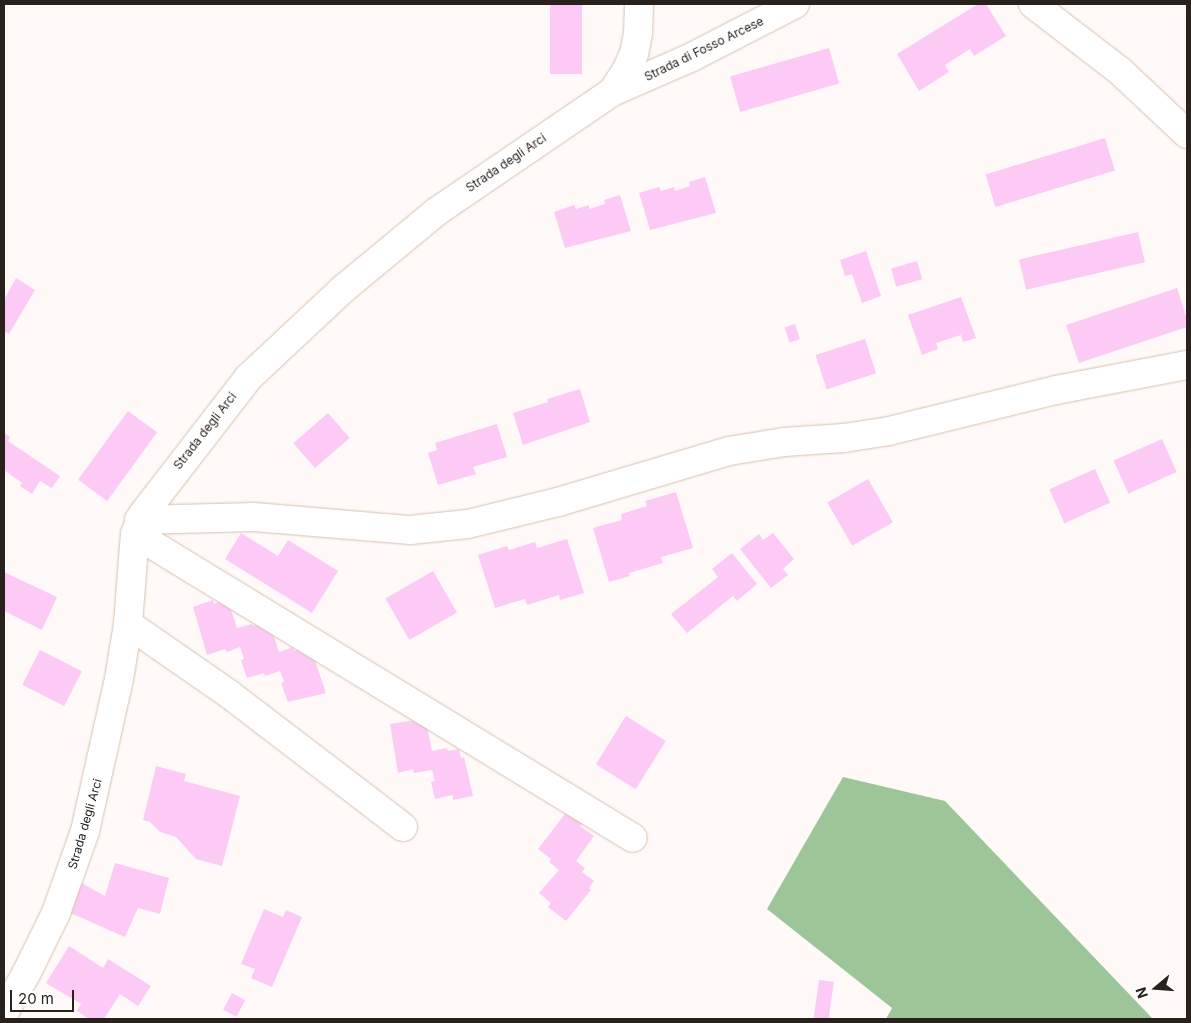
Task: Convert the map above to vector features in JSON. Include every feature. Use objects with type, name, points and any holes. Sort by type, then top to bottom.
[{"type":"street","name":"Strada degli Arci","points":[[4,1013],[46,933],[79,852],[104,750],[128,624],[137,527],[236,392],[292,335],[413,229],[612,92],[626,71],[634,54],[638,34],[639,4]]},
{"type":"street","name":"Strada di Fosso Arcese","points":[[612,92],[690,58],[795,4]]},
{"type":"street","points":[[1032,4],[1128,77],[1187,134]]},
{"type":"street","points":[[137,527],[254,518],[404,530],[468,524],[549,505],[696,459],[736,449],[784,442],[844,438],[889,431],[1065,388],[1187,366]]},
{"type":"street","points":[[137,527],[544,763]]},
{"type":"street","points":[[137,527],[633,838]]},
{"type":"street","points":[[128,624],[229,694],[404,828]]},
{"type":"green space","points":[[843,777],[945,801],[1152,1018],[886,1019],[892,1008],[767,909]]},
{"type":"building","points":[[550,4],[582,4],[582,74],[550,74]]},
{"type":"building","points":[[978,4],[986,4],[1006,36],[974,56],[970,49],[945,65],[949,72],[919,91],[897,54]]},
{"type":"building","points":[[829,48],[839,84],[740,112],[730,76]]},
{"type":"building","points":[[1105,138],[1115,171],[995,207],[985,175]]},
{"type":"building","points":[[705,177],[716,213],[650,230],[639,193],[659,187],[661,191],[674,187],[675,191],[690,186],[689,182]]},
{"type":"building","points":[[620,195],[631,231],[565,248],[554,212],[574,205],[576,209],[589,205],[589,209],[605,204],[604,200]]},
{"type":"building","points":[[1138,232],[1145,262],[1026,290],[1019,259]]},
{"type":"building","points":[[866,251],[881,296],[862,303],[852,274],[845,276],[840,260]]},
{"type":"building","points":[[917,261],[922,279],[896,287],[891,268]]},
{"type":"building","points":[[16,278],[35,290],[9,334],[4,331],[4,300]]},
{"type":"building","points":[[1177,288],[1187,319],[1187,327],[1079,363],[1066,325]]},
{"type":"building","points":[[961,297],[976,338],[963,342],[961,335],[936,343],[938,349],[922,355],[908,315]]},
{"type":"building","points":[[795,324],[800,339],[789,343],[785,327]]},
{"type":"building","points":[[865,339],[876,373],[827,389],[816,355]]},
{"type":"building","points":[[580,389],[590,422],[523,445],[513,413],[548,402],[547,399]]},
{"type":"building","points":[[128,411],[157,432],[107,501],[78,480]]},
{"type":"building","points":[[328,413],[350,438],[315,468],[293,443]]},
{"type":"building","points":[[497,424],[507,457],[473,467],[476,474],[438,485],[428,453],[437,450],[435,443]]},
{"type":"building","points":[[4,433],[10,437],[8,441],[60,476],[52,488],[40,481],[32,494],[20,486],[22,483],[4,470]]},
{"type":"building","points":[[1162,439],[1177,472],[1128,493],[1114,461]]},
{"type":"building","points":[[1095,469],[1110,503],[1064,523],[1049,489]]},
{"type":"building","points":[[868,479],[893,522],[852,546],[827,502]]},
{"type":"building","points":[[676,492],[693,548],[661,557],[663,563],[629,573],[630,576],[609,582],[593,528],[622,520],[621,514],[647,506],[645,501]]},
{"type":"building","points":[[241,533],[278,556],[288,540],[338,571],[312,613],[225,559]]},
{"type":"building","points":[[773,533],[794,559],[783,569],[788,575],[771,588],[740,549],[759,534],[763,540]]},
{"type":"building","points":[[567,539],[584,593],[560,600],[559,595],[527,605],[525,599],[495,608],[478,555],[507,546],[509,550],[535,542],[537,548]]},
{"type":"building","points":[[732,553],[757,584],[737,601],[733,596],[687,633],[671,614],[718,577],[712,569]]},
{"type":"building","points":[[433,571],[457,613],[409,640],[385,598]]},
{"type":"building","points":[[4,572],[57,597],[42,630],[4,611]]},
{"type":"building","points":[[213,600],[214,604],[223,600],[226,607],[230,606],[237,628],[265,622],[270,624],[279,652],[293,647],[294,651],[306,646],[312,652],[326,693],[288,702],[281,683],[284,682],[280,671],[265,676],[264,673],[247,678],[241,660],[244,659],[240,647],[227,652],[225,649],[207,655],[193,607]]},
{"type":"building","points":[[40,650],[82,671],[64,706],[22,685]]},
{"type":"building","points":[[626,716],[666,741],[636,789],[596,764]]},
{"type":"building","points":[[422,719],[424,727],[427,726],[432,751],[447,748],[448,751],[459,749],[461,758],[464,757],[473,796],[453,800],[453,795],[435,799],[431,782],[435,781],[432,770],[414,773],[413,769],[398,773],[390,724]]},
{"type":"building","points":[[156,766],[186,774],[184,781],[240,796],[222,866],[196,859],[176,837],[160,832],[150,822],[143,820]]},
{"type":"building","points":[[568,810],[583,823],[580,826],[594,836],[576,861],[585,868],[582,872],[594,881],[589,888],[591,890],[566,921],[548,907],[551,903],[539,893],[559,870],[549,862],[551,859],[538,849]]},
{"type":"building","points":[[115,863],[169,878],[160,914],[138,908],[125,937],[66,911],[78,881],[105,896]]},
{"type":"building","points":[[264,909],[283,917],[286,910],[302,917],[272,987],[251,978],[255,969],[241,964]]},
{"type":"building","points":[[69,946],[103,968],[108,959],[151,986],[138,1006],[120,994],[104,1019],[89,1019],[77,1011],[81,1004],[46,983]]},
{"type":"building","points":[[819,980],[834,982],[829,1019],[814,1019]]},
{"type":"building","points":[[232,993],[245,1000],[236,1017],[223,1010]]}]
